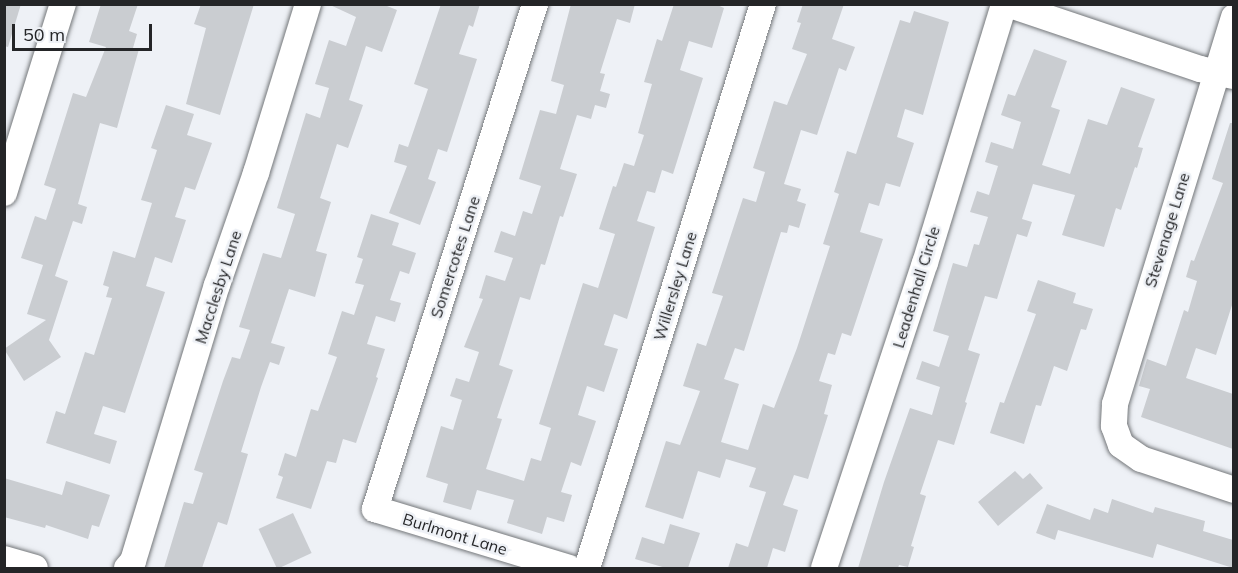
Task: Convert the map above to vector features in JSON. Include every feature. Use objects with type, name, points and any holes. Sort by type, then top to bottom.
[{"type":"street","points":[[4,193],[63,4]]},
{"type":"street","name":"Macclesby Lane","points":[[127,568],[132,561],[217,285],[256,173],[308,4]]},
{"type":"street","name":"Somercotes Lane","points":[[375,509],[535,4]]},
{"type":"street","name":"Willersley Lane","points":[[587,568],[763,4]]},
{"type":"street","points":[[1006,4],[1200,69],[1225,74]]},
{"type":"street","name":"Leadenhall Circle","points":[[824,568],[921,274],[1006,4]]},
{"type":"street","name":"Stevenage Lane","points":[[1233,17],[1225,74],[1115,404],[1114,426],[1121,445],[1149,462],[1233,489]]},
{"type":"street","name":"Burlmont Lane","points":[[375,509],[569,568]]},
{"type":"street","points":[[7,562],[35,568]]},
{"type":"building","points":[[4,4],[21,4],[8,47],[4,46]]},
{"type":"building","points":[[101,4],[138,4],[129,31],[137,34],[133,48],[139,49],[117,128],[100,123],[78,204],[87,207],[82,224],[73,221],[55,276],[68,281],[49,340],[61,357],[24,381],[4,349],[46,320],[27,314],[43,265],[21,258],[35,216],[46,220],[56,189],[44,185],[73,93],[86,97],[106,47],[89,42]]},
{"type":"building","points":[[201,4],[254,4],[220,115],[186,104],[206,28],[194,24]]},
{"type":"building","points":[[328,4],[382,4],[397,10],[382,52],[366,46],[349,100],[363,105],[348,148],[337,144],[320,198],[331,202],[316,251],[327,254],[315,297],[289,289],[271,343],[285,347],[279,365],[270,362],[261,387],[241,452],[248,454],[227,525],[218,522],[202,568],[164,568],[184,502],[193,504],[203,473],[194,470],[223,381],[232,357],[240,359],[250,330],[239,327],[263,253],[281,258],[295,214],[277,208],[306,113],[320,118],[329,88],[315,84],[329,40],[346,46],[356,17]]},
{"type":"building","points":[[441,4],[480,4],[473,27],[469,25],[459,54],[477,59],[447,152],[438,149],[428,179],[436,182],[420,225],[389,213],[407,166],[394,162],[399,144],[408,147],[428,89],[414,84]]},
{"type":"building","points":[[571,4],[635,4],[630,23],[617,19],[600,73],[605,74],[600,91],[610,94],[606,108],[595,105],[591,119],[577,115],[560,169],[577,174],[563,217],[560,216],[545,265],[541,264],[530,300],[520,297],[499,365],[513,370],[497,418],[502,419],[486,469],[524,481],[531,458],[541,461],[551,428],[539,424],[583,283],[598,288],[615,234],[599,229],[613,186],[616,187],[624,163],[634,166],[644,135],[638,133],[652,84],[644,82],[657,39],[662,41],[674,4],[715,4],[724,8],[712,48],[689,41],[680,70],[703,78],[673,174],[662,170],[655,193],[647,191],[637,221],[655,227],[627,319],[614,314],[604,345],[618,349],[604,392],[587,386],[578,415],[596,421],[581,466],[571,462],[561,492],[572,495],[564,522],[547,517],[542,534],[507,523],[514,500],[477,490],[471,510],[443,502],[448,484],[426,477],[441,426],[453,430],[462,400],[450,396],[456,378],[469,382],[479,352],[464,347],[483,299],[479,298],[486,275],[505,281],[513,258],[494,252],[501,231],[515,236],[523,211],[532,214],[541,186],[519,179],[540,110],[556,114],[564,85],[551,81]]},
{"type":"building","points":[[803,4],[844,4],[832,39],[855,47],[846,71],[839,68],[817,135],[801,130],[784,184],[801,189],[797,201],[806,204],[799,228],[789,225],[787,233],[781,232],[744,351],[735,348],[724,379],[739,384],[721,442],[748,450],[763,404],[774,408],[797,348],[830,246],[823,244],[839,194],[834,192],[847,151],[856,154],[900,20],[910,23],[914,11],[949,22],[923,115],[905,109],[897,137],[914,143],[900,187],[886,183],[879,206],[869,203],[860,232],[883,239],[851,336],[842,333],[835,355],[828,353],[819,381],[832,385],[824,414],[828,415],[808,479],[794,475],[783,505],[798,510],[785,552],[773,548],[767,568],[728,568],[736,543],[748,547],[766,492],[749,487],[756,468],[726,459],[720,478],[698,471],[683,519],[645,507],[666,441],[680,445],[700,391],[683,386],[697,343],[706,346],[723,296],[712,293],[743,198],[756,202],[765,172],[753,168],[774,101],[787,105],[807,54],[792,49],[801,23],[797,22]]},
{"type":"building","points":[[1034,49],[1067,61],[1051,107],[1060,110],[1042,165],[1070,174],[1088,119],[1107,125],[1121,87],[1155,99],[1138,147],[1143,148],[1137,168],[1135,167],[1121,210],[1116,208],[1104,247],[1062,235],[1075,195],[1033,184],[1022,219],[1032,222],[1027,237],[1017,234],[997,299],[985,296],[968,350],[980,354],[954,445],[938,440],[920,494],[926,496],[911,546],[914,547],[908,567],[899,565],[898,568],[858,568],[884,482],[910,408],[932,415],[940,387],[916,379],[922,361],[939,367],[949,336],[933,331],[947,283],[953,263],[967,267],[974,244],[979,245],[988,217],[970,212],[977,191],[989,195],[998,166],[985,162],[991,142],[1013,149],[1021,122],[1001,115],[1008,94],[1015,96]]},
{"type":"building","points":[[166,105],[194,114],[187,135],[212,143],[195,190],[185,187],[175,217],[186,220],[172,263],[155,257],[146,286],[165,292],[125,413],[103,406],[94,434],[117,441],[110,464],[46,443],[56,411],[65,414],[85,352],[94,355],[112,298],[106,297],[109,287],[103,285],[113,251],[135,258],[152,203],[141,200],[157,150],[151,148]]},
{"type":"building","points":[[1230,123],[1233,123],[1233,302],[1216,355],[1196,348],[1186,378],[1233,394],[1233,449],[1141,417],[1150,389],[1139,386],[1147,359],[1166,366],[1184,310],[1188,312],[1197,281],[1186,277],[1223,183],[1212,179]]},
{"type":"building","points":[[371,214],[399,223],[392,245],[416,253],[409,274],[400,271],[390,300],[401,303],[395,322],[376,316],[367,344],[385,349],[376,377],[378,378],[356,443],[343,439],[336,463],[327,461],[311,509],[276,498],[283,477],[278,475],[285,453],[296,457],[311,409],[318,411],[337,357],[328,354],[342,311],[354,315],[364,285],[355,283],[363,259],[357,257]]},
{"type":"building","points":[[1038,280],[1076,293],[1073,303],[1093,309],[1086,330],[1081,329],[1067,371],[1054,366],[1041,406],[1036,405],[1024,444],[990,433],[1000,402],[1004,403],[1036,314],[1027,311]]},
{"type":"building","points":[[1015,471],[1023,479],[1030,473],[1043,488],[998,526],[978,502]]},
{"type":"building","points":[[4,478],[62,495],[66,481],[110,495],[99,527],[92,525],[88,539],[46,525],[45,528],[4,517]]},
{"type":"building","points":[[1112,499],[1153,513],[1155,507],[1205,521],[1203,531],[1233,540],[1233,568],[1157,544],[1153,558],[1058,530],[1055,540],[1036,533],[1047,504],[1090,520],[1094,508],[1108,513]]},
{"type":"building","points":[[293,513],[312,553],[277,568],[259,529]]},
{"type":"building","points":[[670,524],[700,533],[688,568],[666,568],[635,559],[642,537],[664,544]]}]
